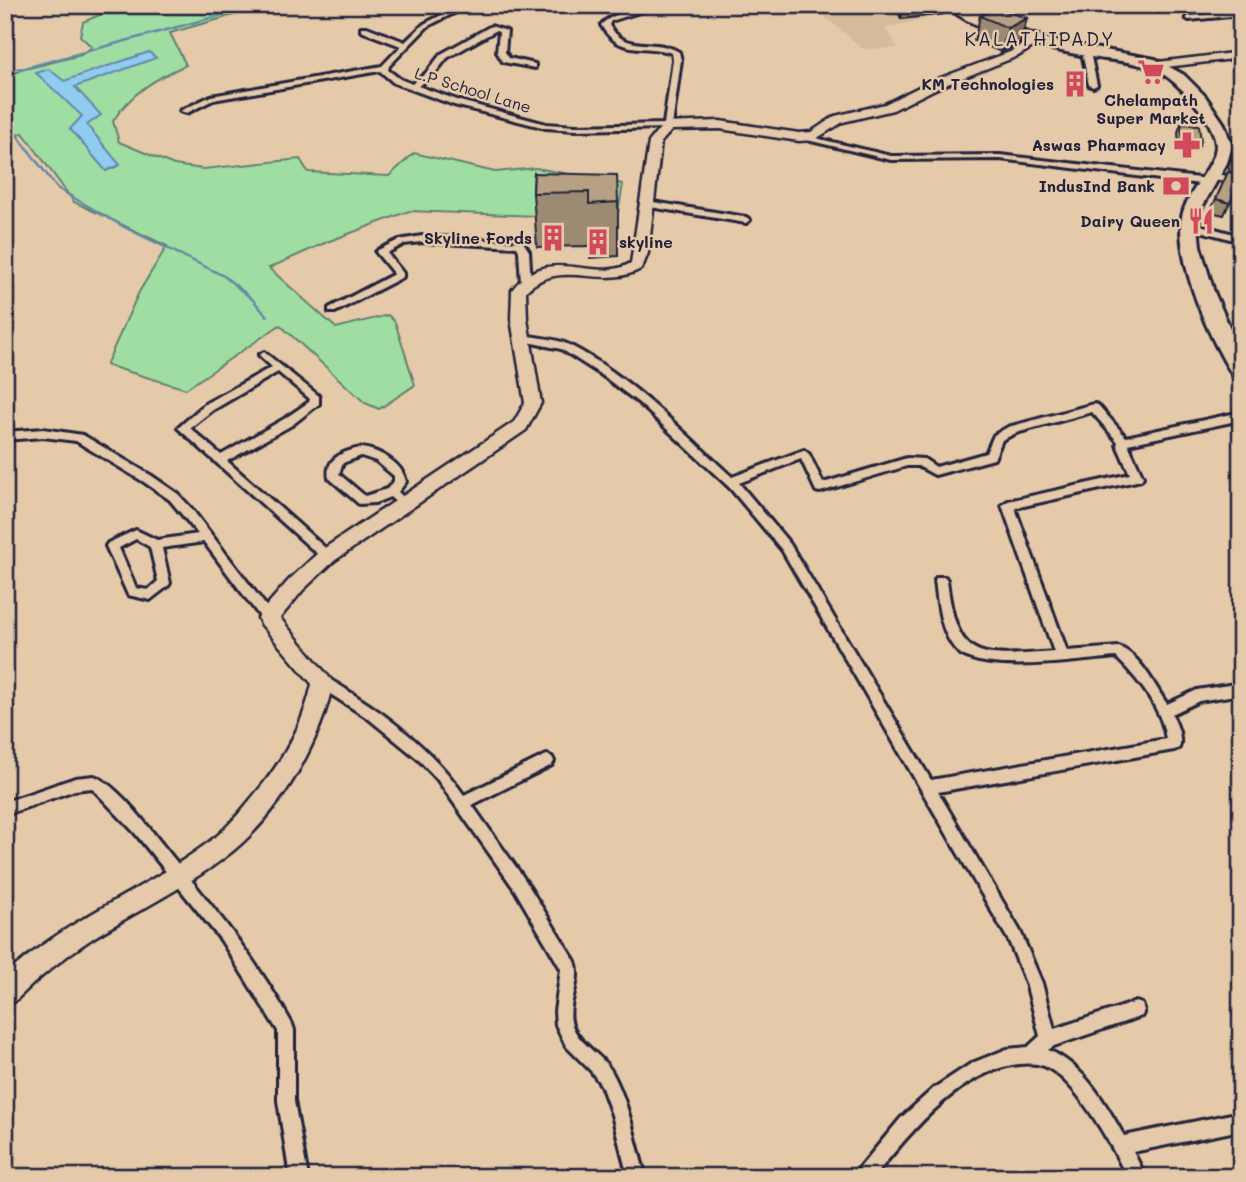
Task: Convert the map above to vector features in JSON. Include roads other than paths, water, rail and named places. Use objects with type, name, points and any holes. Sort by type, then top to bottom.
[{"type":"highway","points":[[953,5],[985,21],[1038,40],[1158,65],[1187,86],[1208,112],[1224,142],[1226,157],[1193,206],[1189,225],[1195,261],[1216,323],[1241,372]]},
{"type":"main road","points":[[5,993],[32,967],[70,940],[178,876],[228,840],[282,776],[312,723],[324,682],[268,618],[296,585],[397,497],[520,426],[533,403],[522,338],[519,290],[539,273],[547,271],[633,269],[640,260],[655,142],[668,126],[720,125],[806,137],[821,133],[846,117],[889,107],[930,86],[1014,54],[1038,40]]},
{"type":"main road","points":[[1158,65],[1241,55]]},
{"type":"street","name":"L.P School Lane","points":[[467,5],[426,25],[384,68],[387,75],[412,87],[486,112],[546,126],[668,126]]},
{"type":"street","points":[[659,5],[609,20],[606,25],[608,32],[620,41],[675,52],[677,60],[668,126]]},
{"type":"street","points":[[1189,18],[1241,13]]},
{"type":"street","points":[[412,87],[429,75],[444,56],[494,28],[503,31],[501,52],[506,60],[532,66]]},
{"type":"street","points":[[364,29],[405,45]]},
{"type":"street","points":[[1088,52],[1093,85]]},
{"type":"street","points":[[184,111],[211,98],[384,68]]},
{"type":"street","points":[[806,137],[891,158],[1000,157],[1241,182]]},
{"type":"street","points":[[647,204],[746,220]]},
{"type":"street","points":[[1189,225],[1241,239]]},
{"type":"street","points":[[332,310],[400,275],[381,253],[402,242],[422,239],[520,244],[524,251],[526,284]]},
{"type":"street","points":[[522,338],[564,346],[607,373],[643,401],[734,485],[786,547],[1016,936],[1034,984],[1049,1040]]},
{"type":"street","points":[[221,460],[314,404],[315,398],[264,355]]},
{"type":"street","points":[[277,368],[185,424],[183,428],[327,556]]},
{"type":"street","points":[[729,482],[804,454],[820,488],[907,462],[920,462],[935,471],[990,456],[998,438],[1012,430],[1094,408],[1124,442]]},
{"type":"street","points":[[1124,442],[1241,416]]},
{"type":"street","points":[[5,436],[43,432],[79,438],[174,497],[268,618]]},
{"type":"street","points":[[1062,655],[1008,505],[1138,477],[1122,445],[1124,442]]},
{"type":"street","points":[[358,450],[368,451],[400,474],[397,497],[363,501],[333,475],[334,466],[340,459],[358,450]]},
{"type":"street","points":[[155,545],[164,583],[150,595],[132,592],[112,546],[136,534],[155,545],[207,537]]},
{"type":"street","points":[[928,787],[1174,744],[1164,711],[1138,671],[1119,652],[991,660],[970,653],[956,639],[950,626],[941,580]]},
{"type":"street","points":[[324,682],[374,715],[423,755],[462,803],[526,895],[569,967],[571,978],[562,1016],[564,1028],[569,1037],[593,1059],[608,1081],[637,1177]]},
{"type":"street","points":[[1164,711],[1197,695],[1241,688]]},
{"type":"street","points":[[462,803],[547,761]]},
{"type":"street","points":[[5,809],[75,784],[93,782],[103,788],[140,828],[226,935],[286,1031],[286,1101],[299,1177]]},
{"type":"street","points":[[1032,1054],[1049,1040],[1136,1010]]},
{"type":"street","points":[[863,1177],[892,1140],[948,1084],[973,1069],[1011,1056],[1032,1054],[1061,1065],[1083,1091],[1138,1177]]},
{"type":"street","points":[[1120,1146],[1241,1121]]},
{"type":"water","points":[[149,52],[156,58],[75,87],[101,115],[87,125],[120,165],[106,171],[70,129],[82,116],[36,73],[49,69],[64,81]]},
{"type":"waterway","points":[[5,70],[25,68],[259,5]]},
{"type":"waterway","points":[[5,119],[57,188],[124,227],[224,276],[252,299],[267,316]]},
{"type":"place","name":"Chelampath Super Market","points":[[1151,72]]},
{"type":"place","name":"KM Technologies","points":[[1075,84]]},
{"type":"place","name":"Aswas Pharmacy","points":[[1187,145]]},
{"type":"place","name":"IndusInd Bank","points":[[1176,186]]},
{"type":"place","name":"Dairy Queen","points":[[1201,221]]},
{"type":"place","name":"Skyline Fords","points":[[553,238]]},
{"type":"place","name":"skyline","points":[[598,242]]},
{"type":"district","name":"KALATHIPADY","points":[[1040,39]]}]
